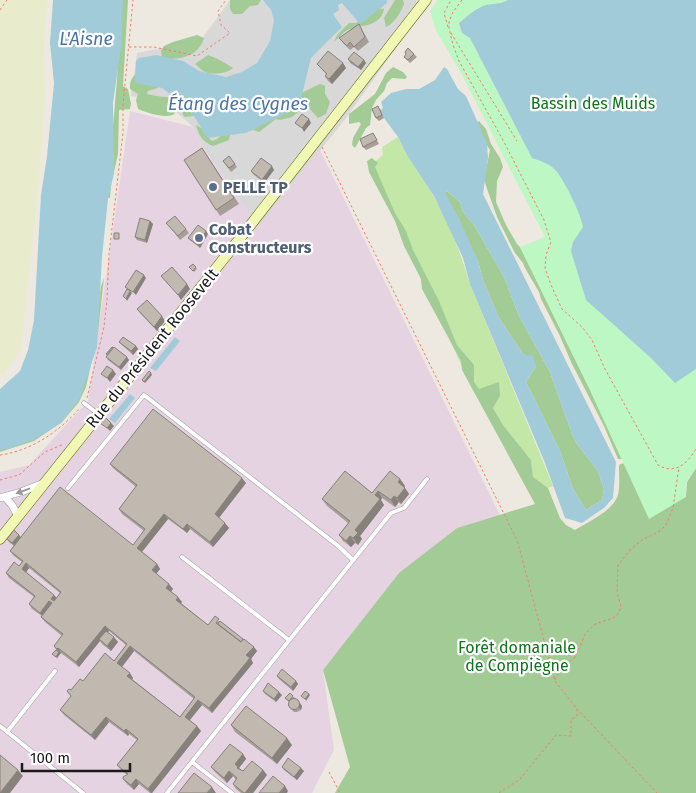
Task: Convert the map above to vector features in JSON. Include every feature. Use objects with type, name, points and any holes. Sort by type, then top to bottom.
[{"type":"street","name":"Rue du Président Roosevelt","points":[[0,539],[4,526],[18,516],[245,232],[426,0]]},
{"type":"street","points":[[2,498],[45,482]]},
{"type":"street","points":[[2,498],[12,505],[18,516]]},
{"type":"lane","points":[[68,488],[144,395],[337,545],[353,560]]},
{"type":"lane","points":[[84,404],[98,414]]},
{"type":"lane","points":[[167,793],[391,513],[404,508],[427,479]]},
{"type":"lane","points":[[182,557],[289,640]]},
{"type":"lane","points":[[7,732],[55,671]]},
{"type":"lane","points":[[0,726],[83,793]]},
{"type":"lane","points":[[192,762],[232,793]]},
{"type":"path","points":[[0,10],[7,0]]},
{"type":"path","points":[[0,455],[34,444],[56,431],[73,416],[87,398],[104,327],[109,254],[123,133],[123,105],[133,0]]},
{"type":"path","points":[[128,47],[154,47],[197,56],[230,33],[221,25],[218,11],[226,0]]},
{"type":"path","points":[[451,0],[444,13],[459,61],[544,220],[551,242],[546,256],[545,268],[562,309],[582,327],[592,340],[605,369],[658,465],[667,470],[679,467],[684,464],[696,449]]},
{"type":"path","points":[[462,0],[453,12],[449,28],[517,141]]},
{"type":"path","points":[[317,138],[517,540],[555,681],[577,709],[657,793]]},
{"type":"path","points":[[0,480],[19,475],[45,452],[62,444],[77,441]]},
{"type":"path","points":[[555,681],[562,665],[574,659],[586,633],[595,624],[613,618],[618,614],[621,606],[617,592],[618,565],[631,548],[660,531],[666,525],[673,508],[679,467]]},
{"type":"path","points":[[498,793],[520,779],[556,736],[571,736],[571,720],[577,716],[577,709]]},
{"type":"path","points":[[330,772],[340,793]]},
{"type":"shaded area","points":[[230,0],[416,0],[423,10],[346,118],[259,227],[201,144],[193,127],[166,103],[131,96],[137,53],[201,40]]},
{"type":"shaded area","points":[[130,111],[193,127],[201,144],[259,226],[320,150],[500,515],[457,528],[400,573],[323,670],[334,750],[312,793],[0,793],[0,472],[29,465],[88,401]]},
{"type":"green space","points":[[0,0],[47,0],[44,44],[45,101],[21,349],[4,374],[0,375]]},
{"type":"green space","points":[[122,0],[128,0],[123,86],[128,89],[131,104],[130,109],[119,110],[118,154],[110,198],[107,197]]},
{"type":"green space","points":[[230,0],[261,0],[258,5],[250,6],[242,14],[233,14],[230,9]]},
{"type":"green space","points":[[395,0],[403,0],[404,4],[394,21],[386,27],[384,18]]},
{"type":"green space","name":"Bassin des Muids","points":[[438,0],[696,0],[696,468],[686,482],[686,497],[649,519],[588,386],[520,247],[545,237],[460,71],[436,31],[430,11]]},
{"type":"green space","points":[[375,8],[384,9],[379,19],[371,24],[344,32],[334,42],[337,35],[349,23],[356,23]]},
{"type":"green space","points":[[197,35],[204,38],[201,45],[193,53],[182,58],[162,59],[161,51],[164,46]]},
{"type":"green space","points":[[208,55],[233,68],[227,72],[205,72],[195,64]]},
{"type":"green space","points":[[393,67],[403,72],[407,77],[405,79],[392,78],[387,83],[384,91],[372,108],[370,125],[366,128],[355,148],[352,145],[353,138],[361,124],[359,122],[349,124],[349,114],[375,94],[386,73]]},
{"type":"green space","points":[[137,73],[155,83],[158,88],[148,91],[147,94],[172,98],[182,102],[195,112],[193,116],[185,117],[180,107],[173,115],[169,116],[155,115],[138,109],[136,100],[138,94],[130,89],[131,80]]},
{"type":"green space","points":[[320,84],[325,86],[325,94],[330,102],[326,114],[318,118],[309,108],[302,109],[292,117],[276,119],[259,132],[253,130],[244,132],[295,96]]},
{"type":"green space","points":[[479,121],[486,129],[491,144],[500,158],[503,167],[497,181],[496,202],[624,459],[618,459],[539,292],[523,263],[515,253],[497,217],[484,180],[490,150],[475,127],[475,124]]},
{"type":"green space","points":[[196,125],[205,130],[212,141],[225,132],[230,135],[229,140],[213,146],[202,138]]},
{"type":"green space","points":[[398,137],[430,189],[450,228],[470,284],[553,486],[548,488],[533,478],[531,460],[503,425],[493,408],[500,396],[473,391],[371,165],[383,155],[382,147]]},
{"type":"green space","name":"Forêt domaniale de Compiègne","points":[[372,158],[378,163],[375,167],[395,213],[406,231],[413,250],[439,301],[457,345],[474,365],[474,382],[479,389],[499,382],[500,396],[493,408],[503,425],[531,460],[533,477],[548,488],[560,518],[566,525],[575,530],[600,516],[611,506],[618,495],[620,464],[626,463],[686,497],[687,482],[696,468],[696,793],[335,793],[350,767],[323,670],[399,573],[457,528],[535,504],[462,370],[461,361],[422,289],[421,279],[404,246],[395,221],[369,172],[367,161]]},
{"type":"green space","points":[[447,191],[460,202],[463,212],[474,225],[504,277],[519,316],[550,372],[572,434],[577,444],[598,471],[604,489],[602,500],[586,510],[573,489],[560,451],[526,382],[536,366],[523,354],[499,318],[483,280],[478,261],[444,193]]},
{"type":"green space","points":[[104,278],[98,333],[86,387],[79,402],[62,422],[34,441],[0,452],[0,446],[96,322],[101,286]]},
{"type":"water","name":"L'Aisne","points":[[53,0],[123,0],[121,48],[113,103],[114,173],[108,199],[102,257],[97,347],[80,398],[61,423],[35,439],[0,450],[0,389],[20,371],[28,350],[34,320],[41,195],[54,83],[50,43]]},
{"type":"water","name":"Étang des Cygnes","points":[[263,0],[387,0],[387,3],[360,24],[342,3],[338,5],[339,10],[333,14],[342,27],[311,58],[299,107],[246,133],[207,138],[187,107],[162,88],[135,83],[136,61],[139,58],[156,55],[183,61],[199,71],[226,77],[242,72],[257,63],[270,41],[274,20],[271,10]]},
{"type":"water","name":"Bassin des Muids","points":[[508,0],[696,0],[696,369],[675,383],[651,358],[586,300],[571,251],[573,242],[583,227],[572,198],[555,169],[546,163],[532,158],[470,38],[462,33],[459,23],[473,12],[483,6],[502,3]]},
{"type":"water","points":[[444,67],[458,89],[466,96],[487,143],[488,158],[483,194],[616,462],[613,498],[604,508],[582,523],[565,518],[545,463],[470,284],[463,258],[434,196],[380,110],[383,108],[381,102],[391,93],[406,89],[419,89],[435,80]],"holes":[[[447,191],[460,202],[463,212],[474,225],[504,277],[519,316],[550,372],[577,444],[598,471],[604,489],[602,500],[586,510],[573,489],[560,451],[526,382],[536,366],[533,356],[523,354],[499,318],[483,280],[478,261],[459,218],[445,193]]]},
{"type":"water","points":[[175,337],[180,341],[156,371],[150,368]]},
{"type":"water","points":[[130,394],[135,398],[115,423],[109,419]]},
{"type":"building","points":[[359,24],[365,37],[354,47],[350,42],[347,46],[339,38]]},
{"type":"building","points":[[408,48],[414,54],[408,60],[404,57]]},
{"type":"building","points":[[328,51],[343,63],[329,79],[325,76],[327,74],[317,64]]},
{"type":"building","points":[[354,52],[364,60],[358,67],[348,59]]},
{"type":"building","points":[[378,106],[382,115],[376,118],[372,109]]},
{"type":"building","points":[[302,114],[309,119],[302,128],[295,123]]},
{"type":"building","points":[[373,133],[377,140],[363,147],[360,139]]},
{"type":"building","points":[[202,148],[234,198],[216,210],[184,160]]},
{"type":"building","points":[[229,156],[235,164],[229,168],[223,161]]},
{"type":"building","points":[[261,158],[272,166],[262,180],[251,171]]},
{"type":"building","points":[[175,216],[186,229],[178,236],[166,223]]},
{"type":"building","points":[[140,218],[150,221],[145,240],[135,237]]},
{"type":"building","points":[[198,225],[206,231],[198,245],[188,238]]},
{"type":"building","points":[[114,233],[119,233],[119,239],[114,239]]},
{"type":"building","points":[[193,264],[196,267],[193,271],[189,267]]},
{"type":"building","points":[[172,267],[187,284],[178,295],[161,276]]},
{"type":"building","points":[[136,270],[144,275],[133,292],[125,287]]},
{"type":"building","points":[[127,289],[130,291],[126,299],[123,296]]},
{"type":"building","points":[[147,300],[162,316],[154,327],[137,309]]},
{"type":"building","points":[[123,337],[136,346],[131,351],[119,342]]},
{"type":"building","points":[[114,347],[127,357],[119,367],[106,357]]},
{"type":"building","points":[[107,366],[113,370],[107,378],[101,374]]},
{"type":"building","points":[[149,371],[151,373],[144,382],[142,380]]},
{"type":"building","points":[[153,409],[242,478],[215,514],[225,523],[210,542],[187,524],[183,529],[164,514],[137,548],[157,564],[152,570],[169,584],[166,588],[178,597],[176,600],[208,625],[215,616],[219,619],[216,623],[241,642],[244,639],[254,647],[246,655],[250,658],[209,708],[198,700],[185,717],[197,726],[148,789],[136,779],[131,785],[123,779],[128,774],[117,765],[138,739],[106,717],[91,735],[60,710],[71,696],[67,691],[71,690],[80,679],[83,681],[105,653],[114,661],[127,644],[105,626],[76,662],[54,646],[63,634],[41,617],[52,603],[49,601],[40,613],[29,604],[35,596],[6,573],[14,562],[19,566],[23,561],[10,551],[60,487],[133,545],[145,529],[119,509],[137,485],[110,464]],"holes":[[[26,563],[61,592],[54,601],[51,599],[54,595],[22,569]],[[130,646],[195,697],[180,717],[127,676],[130,673],[117,663]]]},
{"type":"building","points":[[105,417],[111,423],[107,428],[100,423]]},
{"type":"building","points":[[345,471],[372,493],[390,471],[400,479],[398,482],[405,488],[397,498],[394,496],[391,500],[378,491],[375,495],[380,499],[355,530],[358,533],[353,538],[350,536],[346,541],[339,535],[350,521],[322,499]]},
{"type":"building","points":[[14,530],[19,535],[12,543],[7,539]]},
{"type":"building","points":[[220,621],[243,639],[241,642],[218,624]]},
{"type":"building","points":[[106,631],[114,637],[107,646],[99,639]]},
{"type":"building","points":[[56,650],[59,652],[56,657],[52,654]]},
{"type":"building","points":[[282,669],[296,681],[291,687],[277,676]]},
{"type":"building","points":[[268,683],[279,692],[274,699],[263,691]]},
{"type":"building","points":[[305,691],[309,694],[305,699],[301,696]]},
{"type":"building","points":[[290,693],[293,696],[289,701],[285,698]]},
{"type":"building","points":[[292,699],[296,699],[299,704],[298,708],[292,709],[289,706],[289,702]]},
{"type":"building","points":[[246,706],[287,738],[272,758],[231,725]]},
{"type":"building","points":[[230,744],[243,754],[235,764],[237,768],[243,771],[252,761],[263,770],[245,793],[233,784],[237,778],[229,771],[224,778],[211,767]]},
{"type":"building","points":[[0,755],[18,770],[0,793]]},
{"type":"building","points":[[288,758],[301,768],[294,777],[282,767]]},
{"type":"building","points":[[194,773],[212,787],[207,793],[178,793]]},
{"type":"building","points":[[273,776],[285,786],[279,793],[259,793]]},
{"type":"place","name":"PELLE TP","points":[[213,187]]},
{"type":"place","name":"Cobat Constructeurs","points":[[199,238]]}]
